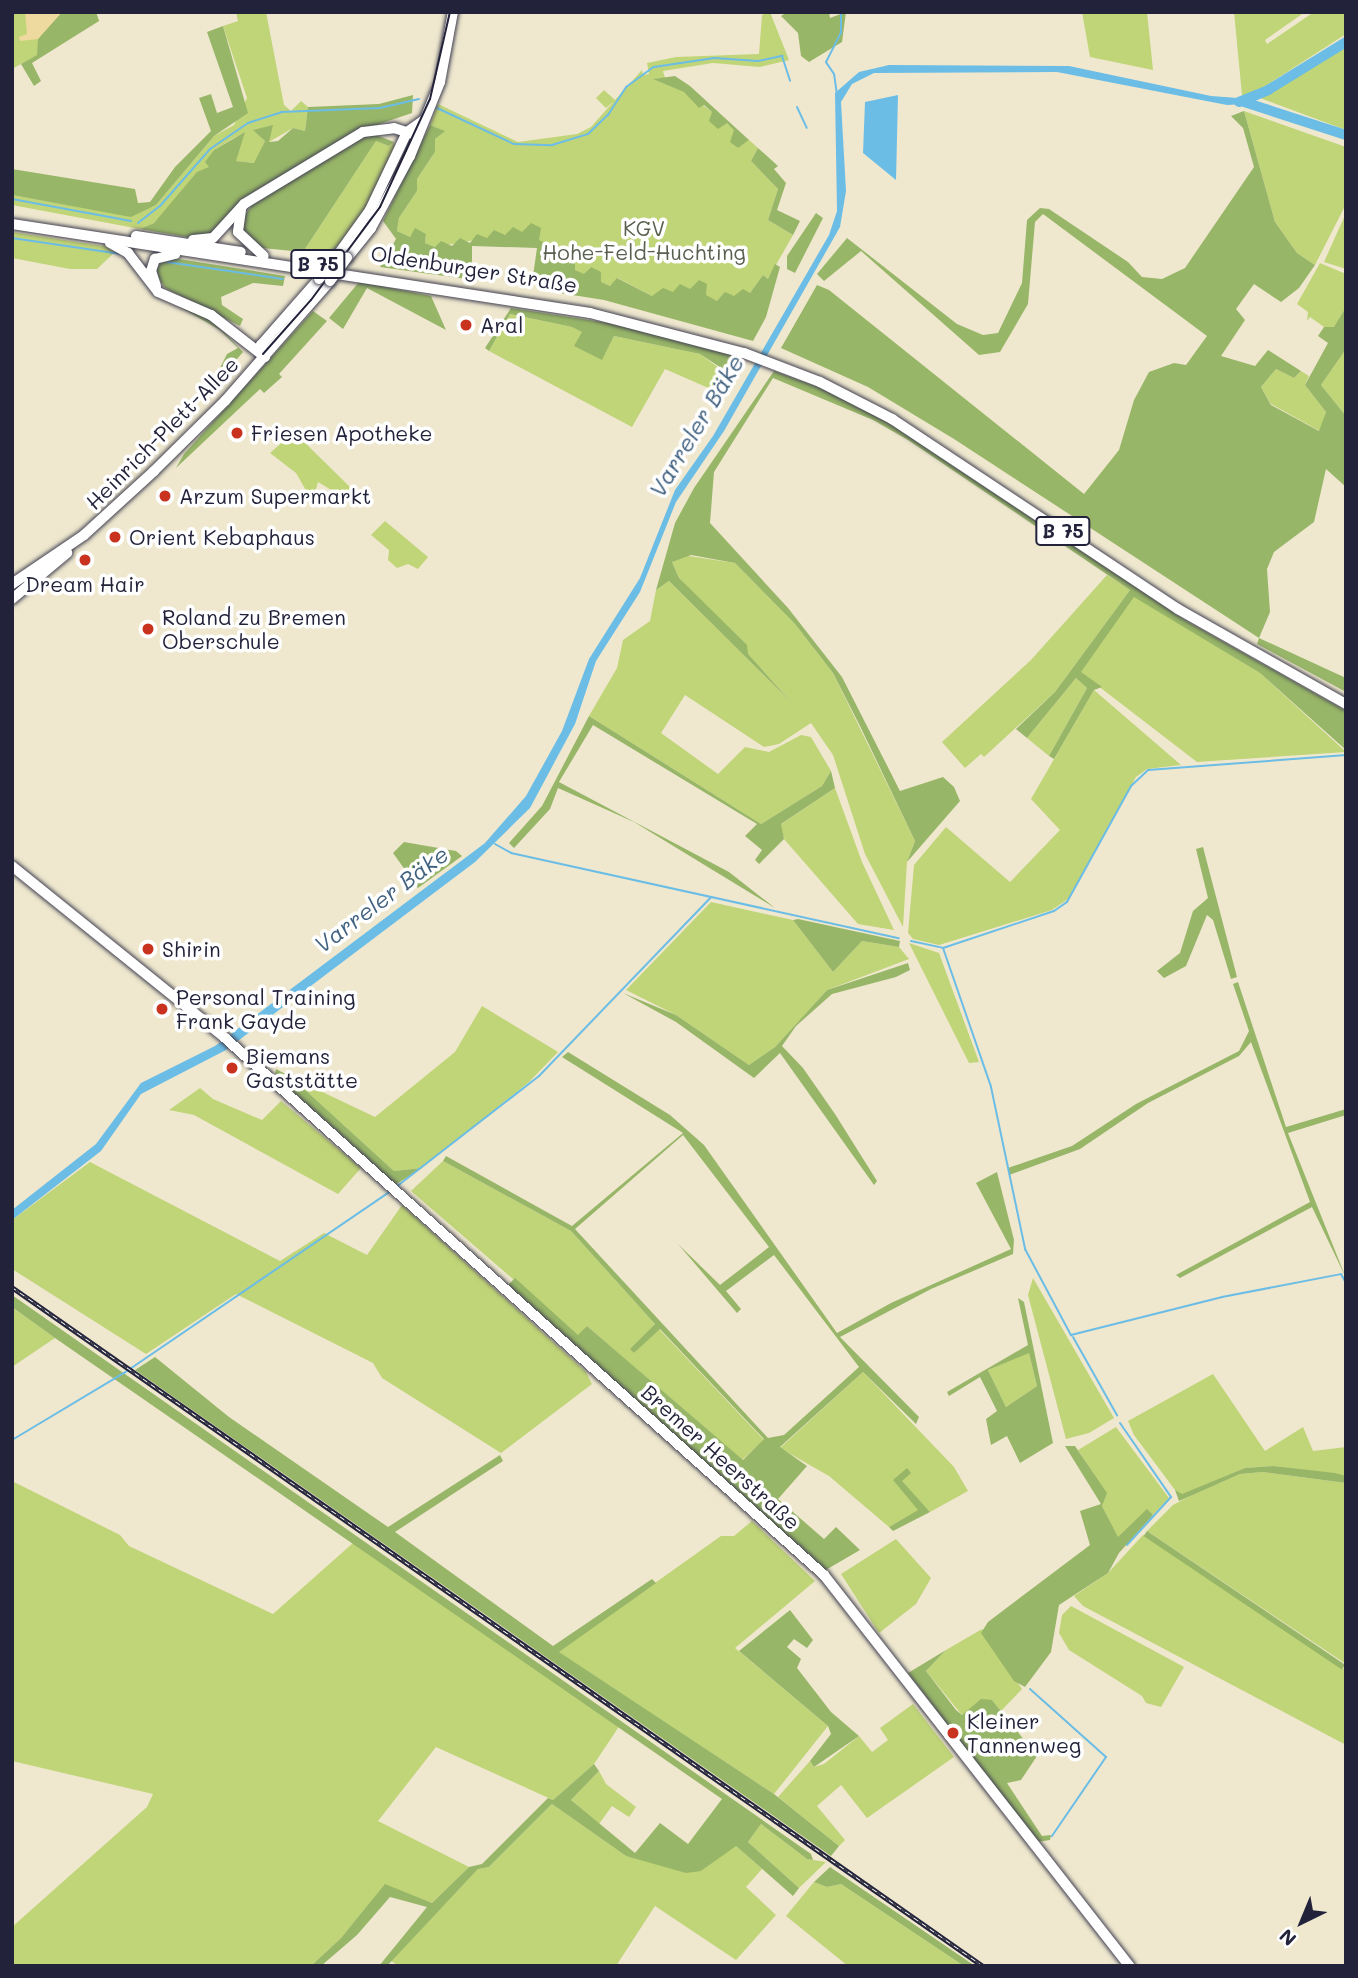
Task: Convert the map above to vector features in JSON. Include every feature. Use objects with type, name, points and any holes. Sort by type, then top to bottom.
[{"type":"highway","points":[[165,240],[213,238],[244,204],[363,132],[383,128],[418,136]]},
{"type":"highway","points":[[244,204],[238,232],[264,256]]},
{"type":"highway","name":"Oldenburger Straße","points":[[12,217],[611,311],[752,352]]},
{"type":"highway","name":"Oldenburger Straße","points":[[12,224],[590,313],[752,352]]},
{"type":"highway","points":[[103,238],[128,253],[162,294],[211,315],[265,357]]},
{"type":"highway","points":[[162,294],[152,277],[155,259],[164,254],[203,254]]},
{"type":"highway","name":"B 75","points":[[752,352],[915,424],[1178,600],[1346,696]]},
{"type":"highway","name":"B 75","points":[[777,361],[892,419],[1178,609],[1346,704]]},
{"type":"main road","name":"Heinrich-Plett-Allee","points":[[12,599],[180,447],[265,357],[381,211],[418,136],[440,82],[453,12]]},
{"type":"main road","points":[[407,132],[425,120]]},
{"type":"main road","name":"Heinrich-Plett-Allee","points":[[342,257],[370,210],[407,132]]},
{"type":"main road","name":"Heinrich-Plett-Allee","points":[[12,584],[84,535]]},
{"type":"main road","name":"Bremer Heerstraße","points":[[12,866],[227,1040],[824,1575],[1130,1966]]},
{"type":"green space","points":[[12,12],[96,12],[99,21],[12,69]]},
{"type":"green space","points":[[62,12],[96,12],[99,21],[32,63],[41,81],[34,86],[21,64],[37,55],[38,39]]},
{"type":"green space","points":[[236,12],[266,12],[284,105],[291,111],[301,101],[308,107],[305,131],[293,128],[269,142],[254,129],[265,141],[255,163],[235,161],[244,133],[232,139],[214,150],[210,167],[154,223],[140,229],[12,205],[12,195],[131,216],[156,205],[214,136],[234,125],[247,98],[223,26],[238,21]]},
{"type":"green space","name":"KGV Hohe-Feld-Huchting","points":[[770,12],[789,60],[760,67],[713,63],[663,71],[665,78],[654,79],[685,92],[727,123],[735,130],[737,148],[749,140],[758,148],[751,161],[778,189],[768,220],[793,235],[768,279],[763,275],[750,293],[717,301],[690,289],[652,296],[618,278],[610,286],[600,282],[591,267],[584,275],[575,270],[575,258],[565,254],[558,261],[548,256],[522,232],[435,247],[425,243],[426,234],[415,229],[410,237],[397,231],[399,218],[417,191],[417,179],[435,152],[435,139],[444,131],[430,125],[438,104],[518,142],[577,134],[591,127],[614,101],[606,108],[596,98],[604,90],[615,100],[642,70],[643,75],[649,74],[647,63],[676,57],[759,54],[762,15]]},
{"type":"green space","points":[[787,12],[829,12],[830,18],[846,12],[842,42],[809,62],[801,56],[798,33],[781,16]]},
{"type":"green space","points":[[1082,12],[1147,12],[1153,70],[1090,57]]},
{"type":"green space","points":[[1234,12],[1305,12],[1265,40],[1267,44],[1314,12],[1346,12],[1346,34],[1250,96],[1242,95]]},
{"type":"green space","points":[[223,26],[248,113],[214,136],[156,205],[131,217],[12,195],[12,169],[135,189],[138,203],[150,202],[175,167],[211,131],[199,98],[211,94],[217,113],[233,107],[207,32]]},
{"type":"green space","points":[[1346,45],[1346,130],[1260,98]]},
{"type":"green space","points":[[675,76],[690,86],[749,140],[738,148],[730,142],[734,130],[727,123],[718,129],[709,121],[712,112],[704,105],[699,108],[684,92],[653,79]]},
{"type":"green space","points":[[413,95],[412,113],[350,134],[242,199],[213,233],[187,237],[140,229],[154,223],[197,172],[209,167],[205,162],[214,150],[245,132],[236,161],[254,163],[265,141],[253,130],[273,125],[269,142],[278,141],[293,128],[305,131],[308,107],[379,104]]},
{"type":"green space","points":[[1244,111],[1346,147],[1346,204],[1315,265],[1297,253],[1275,222]]},
{"type":"green space","points":[[1244,111],[1275,222],[1297,253],[1315,265],[1299,288],[1281,302],[1254,284],[1236,309],[1245,320],[1221,356],[1255,366],[1268,350],[1301,371],[1294,378],[1276,369],[1261,387],[1271,405],[1319,431],[1326,412],[1305,385],[1328,343],[1318,336],[1324,327],[1334,327],[1346,307],[1346,349],[1321,385],[1346,416],[1346,487],[1326,469],[1314,522],[1274,552],[1267,569],[1270,612],[1259,638],[954,439],[868,387],[781,348],[817,285],[829,290],[1084,494],[1119,450],[1134,400],[1149,372],[1174,363],[1186,365],[1207,336],[1043,214],[1035,222],[1028,304],[1000,352],[979,355],[861,251],[824,281],[817,274],[847,238],[957,324],[983,335],[998,333],[1022,283],[1027,220],[1040,208],[1049,209],[1128,262],[1142,277],[1162,279],[1185,268],[1254,167],[1243,128],[1231,116]]},
{"type":"green space","points":[[430,125],[445,131],[435,139],[435,152],[417,179],[417,191],[399,218],[397,231],[410,237],[415,228],[426,234],[425,243],[435,247],[441,241],[452,246],[460,238],[470,243],[477,234],[487,238],[494,230],[505,235],[513,227],[522,232],[531,223],[541,228],[539,240],[549,245],[549,256],[558,260],[565,253],[575,258],[575,270],[584,274],[591,267],[601,272],[601,282],[610,286],[617,278],[652,296],[663,288],[673,292],[680,284],[690,289],[699,280],[707,284],[706,295],[717,301],[725,292],[734,296],[743,289],[750,293],[763,275],[768,279],[775,264],[780,267],[766,317],[753,341],[604,300],[541,290],[533,276],[537,248],[472,246],[472,268],[481,268],[481,281],[380,267],[396,239],[383,221]]},
{"type":"green space","points":[[371,133],[394,142],[389,146],[376,141],[303,252],[262,248],[244,235],[242,219],[252,205]]},
{"type":"green space","points":[[376,141],[389,146],[394,142],[395,147],[363,213],[328,258],[303,252]]},
{"type":"green space","points":[[758,148],[778,166],[774,169],[786,183],[777,210],[800,221],[793,235],[768,220],[778,189],[751,161]]},
{"type":"green space","points":[[816,213],[823,218],[795,273],[787,269],[787,256]]},
{"type":"green space","points":[[1346,213],[1346,269],[1324,262]]},
{"type":"green space","points":[[12,232],[109,247],[116,251],[97,269],[70,269],[12,258]]},
{"type":"green space","points":[[166,257],[285,276],[283,286],[253,283],[221,297],[222,305],[243,319],[240,326],[165,288],[154,271]]},
{"type":"green space","points":[[1320,263],[1346,274],[1346,307],[1334,328],[1324,327],[1310,317],[1307,321],[1308,312],[1297,304]]},
{"type":"green space","points":[[359,282],[431,296],[446,330],[367,288],[343,329],[329,318]]},
{"type":"green space","points":[[171,302],[212,320],[243,352],[207,394],[227,354],[238,348],[220,330]]},
{"type":"green space","points":[[511,308],[621,325],[741,357],[726,371],[700,354],[614,336],[602,360],[574,346],[582,332],[572,327],[510,314],[489,351],[485,348]]},
{"type":"green space","points":[[313,311],[327,321],[279,374],[282,377],[264,393],[260,389],[176,468],[184,454]]},
{"type":"green space","points":[[510,314],[582,331],[602,359],[614,336],[700,354],[722,370],[713,390],[665,369],[632,427],[489,351]]},
{"type":"green space","points":[[1346,349],[1346,416],[1321,385]]},
{"type":"green space","points":[[1276,369],[1294,378],[1301,371],[1309,376],[1305,385],[1326,412],[1320,431],[1271,404],[1261,387]]},
{"type":"green space","points":[[774,371],[831,392],[904,431],[1183,619],[1346,711],[1346,750],[1260,673],[1134,597],[1081,672],[1102,687],[1094,690],[1054,759],[1049,756],[1087,688],[1076,678],[1027,738],[1016,729],[1055,692],[1130,590],[908,440],[873,420],[773,378],[714,472],[710,523],[788,608],[842,677],[900,791],[943,777],[954,787],[960,801],[907,862],[915,841],[833,673],[795,624],[735,563],[691,555],[672,562],[679,578],[747,645],[748,654],[791,702],[669,581],[656,590],[675,523],[694,488]]},
{"type":"green space","points":[[294,432],[352,489],[343,497],[318,482],[314,495],[307,492],[296,473],[270,453]]},
{"type":"green space","points":[[385,521],[428,557],[418,569],[408,564],[397,568],[388,560],[389,550],[371,535]]},
{"type":"green space","points":[[682,555],[735,563],[795,624],[833,673],[915,841],[907,862],[903,927],[865,854],[833,755],[811,723],[779,744],[764,747],[685,695],[661,733],[718,774],[745,747],[769,752],[801,735],[811,737],[831,771],[822,786],[761,824],[589,716],[617,668],[623,640],[650,621],[656,590],[669,581],[791,702],[679,578],[672,562]]},
{"type":"green space","points":[[1107,575],[1130,590],[1055,692],[984,757],[981,754],[965,768],[942,742],[1031,660]]},
{"type":"green space","points":[[1134,596],[1260,673],[1346,752],[1197,762],[1080,672]]},
{"type":"green space","points":[[1259,638],[1346,678],[1346,692],[1257,644]]},
{"type":"green space","points":[[1076,678],[1087,688],[1049,756],[1027,738]]},
{"type":"green space","points":[[1094,690],[1181,765],[1147,769],[1136,777],[1068,899],[1052,910],[939,945],[913,939],[908,933],[914,865],[946,827],[1010,882],[1060,830],[1031,799]]},
{"type":"green space","points":[[589,716],[761,824],[822,786],[831,771],[835,788],[781,824],[784,839],[759,864],[755,860],[762,850],[745,836],[757,824],[593,725],[559,782],[729,872],[775,908],[634,822],[558,788],[550,809],[514,848],[509,843],[542,806]]},
{"type":"green space","points":[[835,788],[862,862],[894,930],[858,924],[784,839],[780,825]]},
{"type":"green space","points":[[404,842],[456,851],[462,856],[418,888],[393,853]]},
{"type":"green space","points":[[1203,847],[1237,977],[1231,979],[1213,920],[1207,915],[1186,966],[1164,978],[1157,971],[1180,953],[1193,911],[1208,898],[1196,849]]},
{"type":"green space","points":[[711,902],[793,920],[833,972],[862,941],[899,947],[909,959],[827,990],[775,1047],[749,1065],[676,1015],[626,990]]},
{"type":"green space","points":[[793,920],[900,941],[899,947],[862,941],[833,972]]},
{"type":"green space","points":[[909,943],[939,953],[979,1062],[969,1063]]},
{"type":"green space","points":[[908,963],[910,970],[896,977],[832,994],[796,1026],[782,1046],[803,1068],[835,1114],[877,1181],[874,1185],[780,1053],[754,1078],[676,1022],[623,993],[676,1015],[749,1065],[775,1047],[827,990]]},
{"type":"green space","points":[[1238,982],[1286,1127],[1346,1109],[1346,1115],[1288,1133],[1346,1278],[1312,1207],[1180,1278],[1176,1275],[1310,1202],[1251,1042],[1239,1056],[1148,1103],[1080,1149],[1009,1175],[1008,1168],[1072,1146],[1136,1104],[1239,1051],[1249,1031],[1233,984]]},
{"type":"green space","points":[[482,1006],[558,1052],[529,1082],[422,1168],[394,1171],[291,1077],[375,1117],[455,1052]]},
{"type":"green space","points":[[568,1052],[670,1115],[704,1145],[837,1333],[891,1303],[1011,1249],[976,1183],[997,1172],[1014,1240],[1013,1254],[931,1289],[840,1337],[919,1417],[916,1424],[863,1372],[780,1447],[807,1466],[778,1499],[824,1539],[836,1527],[860,1550],[824,1571],[508,1285],[515,1278],[578,1335],[587,1326],[743,1460],[764,1439],[660,1329],[634,1353],[630,1349],[655,1324],[571,1231],[443,1161],[446,1156],[572,1226],[683,1133],[562,1057]],"holes":[[[683,1135],[769,1247],[720,1285],[678,1244],[737,1313],[741,1309],[726,1291],[774,1255],[859,1367],[784,1435],[768,1438],[575,1229]]]},
{"type":"green space","points":[[276,1069],[291,1077],[394,1171],[422,1168],[395,1185],[275,1075]]},
{"type":"green space","points":[[200,1088],[213,1099],[262,1120],[281,1101],[361,1168],[338,1194],[194,1115],[169,1110]]},
{"type":"green space","points":[[443,1161],[571,1231],[655,1324],[631,1349],[634,1353],[659,1329],[764,1440],[742,1460],[587,1326],[579,1336],[411,1191]]},
{"type":"green space","points":[[90,1162],[280,1261],[324,1233],[367,1255],[402,1205],[586,1372],[592,1384],[501,1453],[382,1378],[373,1363],[236,1294],[146,1354],[12,1269],[12,1220]]},
{"type":"green space","points":[[1033,1278],[1114,1418],[1089,1433],[1066,1439],[1028,1295]]},
{"type":"green space","points":[[12,1295],[811,1854],[813,1860],[807,1859],[761,1824],[748,1842],[799,1888],[793,1896],[736,1846],[701,1871],[686,1873],[626,1856],[552,1804],[489,1867],[478,1869],[387,1966],[379,1966],[427,1907],[390,1897],[357,1935],[321,1966],[311,1966],[341,1938],[385,1884],[432,1903],[469,1867],[482,1864],[548,1798],[553,1800],[594,1764],[599,1771],[571,1800],[635,1853],[660,1823],[688,1844],[722,1799],[55,1338],[12,1307]]},
{"type":"green space","points":[[1018,1298],[1024,1302],[1053,1443],[1020,1463],[1007,1436],[991,1445],[986,1419],[997,1411],[980,1377],[949,1396],[947,1392],[1028,1345]],"holes":[[[1029,1353],[1037,1386],[1006,1407],[988,1370]]]},
{"type":"green space","points":[[12,1307],[55,1338],[12,1367]]},
{"type":"green space","points":[[1029,1352],[1037,1386],[1006,1407],[988,1370]]},
{"type":"green space","points":[[155,1357],[229,1417],[388,1527],[500,1455],[503,1461],[395,1532],[553,1646],[652,1579],[656,1583],[559,1652],[774,1794],[839,1846],[831,1856],[135,1370]]},
{"type":"green space","points":[[863,1372],[954,1467],[968,1491],[930,1512],[901,1481],[894,1480],[919,1510],[889,1527],[829,1476],[780,1448]]},
{"type":"green space","points":[[1213,1374],[1265,1451],[1303,1427],[1313,1451],[1346,1447],[1346,1476],[1273,1466],[1245,1468],[1182,1495],[1175,1490],[1134,1435],[1128,1421]]},
{"type":"green space","points":[[1116,1427],[1169,1498],[1153,1515],[1147,1510],[1118,1538],[1102,1506],[1106,1493],[1078,1450]]},
{"type":"green space","points":[[1065,1446],[1075,1446],[1107,1493],[1102,1506],[1118,1537],[1147,1509],[1153,1515],[1119,1553],[1108,1573],[1059,1605],[1051,1652],[1025,1687],[1014,1681],[981,1633],[988,1622],[1090,1545],[1080,1511],[1101,1504]]},
{"type":"green space","points":[[1273,1466],[1335,1473],[1346,1476],[1346,1483],[1263,1472],[1240,1474],[1179,1501],[1175,1490],[1182,1494],[1245,1468]]},
{"type":"green space","points":[[907,1468],[911,1473],[902,1481],[930,1512],[893,1531],[889,1527],[918,1510],[893,1480]]},
{"type":"green space","points":[[1263,1472],[1346,1483],[1346,1664],[1147,1531],[1173,1505],[1192,1495],[1240,1474]]},
{"type":"green space","points":[[12,1481],[120,1535],[129,1546],[273,1614],[353,1543],[620,1725],[594,1764],[553,1800],[436,1747],[378,1821],[469,1867],[432,1903],[385,1885],[341,1938],[311,1966],[12,1966],[12,1927],[147,1807],[153,1794],[12,1761]]},
{"type":"green space","points":[[752,1521],[815,1581],[735,1648],[828,1726],[774,1794],[558,1652],[721,1536],[734,1536]]},
{"type":"green space","points":[[1147,1531],[1345,1665],[1342,1670],[1144,1536]]},
{"type":"green space","points":[[1143,1535],[1346,1670],[1346,1745],[1083,1606],[1074,1596],[1108,1573]]},
{"type":"green space","points":[[896,1539],[931,1578],[916,1604],[879,1633],[841,1574]]},
{"type":"green space","points":[[1071,1606],[1184,1667],[1161,1707],[1146,1703],[1142,1696],[1069,1650],[1059,1633],[1062,1615]]},
{"type":"green space","points":[[790,1610],[813,1640],[807,1648],[794,1639],[787,1647],[801,1659],[797,1668],[831,1712],[859,1736],[814,1767],[810,1761],[831,1734],[828,1726],[739,1651]]},
{"type":"green space","points":[[982,1629],[1022,1689],[1001,1711],[992,1700],[962,1715],[926,1671],[946,1650]]},
{"type":"green space","points":[[946,1650],[926,1671],[956,1710],[962,1715],[981,1699],[992,1700],[1037,1756],[1021,1780],[1007,1783],[1042,1836],[1051,1835],[1050,1840],[1037,1842],[908,1673]]},
{"type":"green space","points":[[913,1704],[954,1757],[867,1818],[841,1785],[817,1806],[845,1840],[839,1846],[778,1797],[810,1761],[814,1767],[824,1764],[859,1736],[872,1752],[888,1740],[880,1728]]},
{"type":"green space","points":[[599,1771],[606,1784],[636,1807],[629,1817],[612,1806],[599,1824],[571,1800]]},
{"type":"green space","points":[[552,1804],[626,1856],[701,1871],[735,1845],[762,1869],[746,1887],[776,1915],[736,1960],[655,1906],[616,1966],[399,1966],[391,1961],[478,1869],[489,1867]]},
{"type":"green space","points":[[761,1824],[807,1859],[826,1862],[799,1888],[748,1842]]},
{"type":"green space","points":[[830,1867],[975,1966],[964,1966],[841,1884],[827,1887],[814,1882]]},
{"type":"green space","points":[[814,1882],[827,1887],[841,1884],[964,1966],[848,1966],[786,1916]]},
{"type":"sand","points":[[25,12],[62,12],[38,39],[20,41],[19,37],[27,34]]},
{"type":"water","points":[[889,65],[1069,66],[1211,96],[1251,99],[1245,104],[1227,105],[1057,72],[874,73],[852,84],[841,102],[846,191],[840,227],[724,431],[676,502],[640,592],[596,661],[575,724],[530,808],[475,862],[226,1050],[141,1094],[101,1151],[12,1220],[12,1210],[96,1144],[141,1083],[215,1046],[485,843],[526,796],[562,731],[589,659],[640,578],[675,490],[713,436],[829,235],[837,211],[835,93],[859,72]]},
{"type":"water","points":[[898,95],[896,180],[863,153],[865,102]]},
{"type":"waterway","points":[[837,95],[834,74],[826,62],[841,33],[841,12]]},
{"type":"waterway","name":"Varreler Bäke","points":[[1239,102],[1268,90],[1346,42]]},
{"type":"waterway","points":[[437,108],[514,144],[552,145],[588,134],[608,115],[626,87],[654,67],[714,58],[758,61],[782,56],[790,81]]},
{"type":"waterway","points":[[138,223],[160,206],[210,149],[248,123],[281,112],[380,108],[419,99]]},
{"type":"waterway","points":[[1244,102],[1346,135]]},
{"type":"waterway","points":[[797,107],[807,128]]},
{"type":"waterway","points":[[12,199],[131,221]]},
{"type":"waterway","points":[[12,238],[121,254]]},
{"type":"waterway","points":[[167,262],[283,279]]},
{"type":"waterway","points":[[911,941],[943,948],[1054,911],[1067,902],[1131,786],[1148,770],[1346,755]]},
{"type":"waterway","points":[[495,844],[511,853],[899,938]]},
{"type":"waterway","points":[[396,1187],[539,1076],[711,897]]},
{"type":"waterway","points":[[943,948],[991,1087],[1025,1249],[1071,1335],[1222,1297],[1341,1274],[1346,1283]]},
{"type":"waterway","points":[[12,1440],[124,1373],[389,1192]]},
{"type":"waterway","points":[[1073,1337],[1117,1415]]},
{"type":"waterway","points":[[1120,1423],[1171,1497],[1127,1545]]},
{"type":"waterway","points":[[1030,1689],[1106,1757],[1052,1836]]},
{"type":"tram line","points":[[263,354],[311,300],[380,207],[430,99],[450,12]]},
{"type":"railway","points":[[12,1287],[983,1966]]},
{"type":"place","name":"Aral","points":[[466,325]]},
{"type":"place","name":"Friesen Apotheke","points":[[237,433]]},
{"type":"place","name":"Arzum Supermarkt","points":[[165,496]]},
{"type":"place","name":"Orient Kebaphaus","points":[[115,537]]},
{"type":"place","name":"Dream Hair","points":[[85,560]]},
{"type":"place","name":"Roland zu Bremen Oberschule","points":[[148,629]]},
{"type":"place","name":"Shirin","points":[[148,949]]},
{"type":"place","name":"Personal Training Frank Gayde","points":[[162,1009]]},
{"type":"place","name":"Biemans Gaststätte","points":[[232,1068]]},
{"type":"place","name":"Kleiner Tannenweg","points":[[953,1733]]}]
